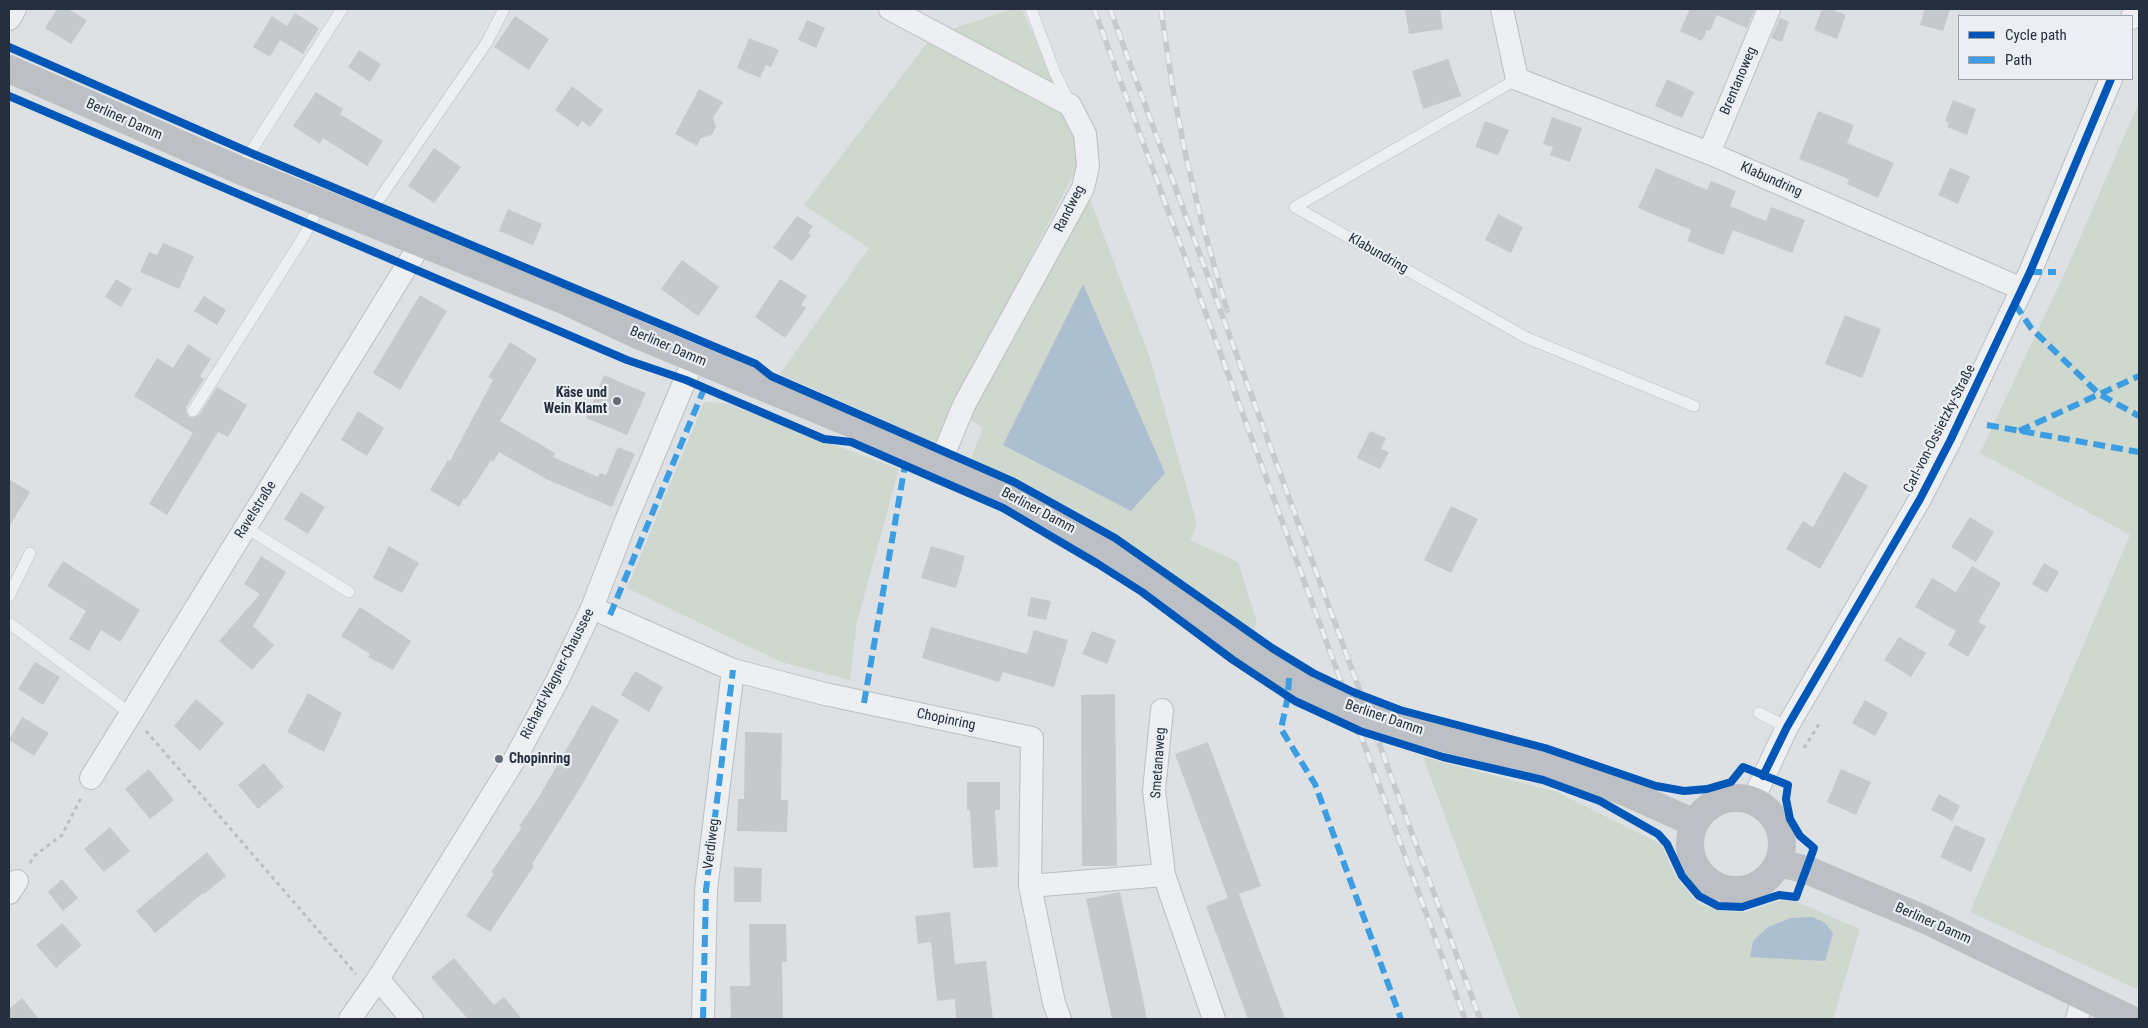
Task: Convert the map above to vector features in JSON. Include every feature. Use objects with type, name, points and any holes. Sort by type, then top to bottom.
[{"type":"main road","name":"Berliner Damm","points":[[9,69],[239,170],[566,301],[638,335],[867,430],[1054,517],[1108,550],[1289,678],[1354,710],[1404,728],[1556,766],[1630,794],[1694,823]]},
{"type":"main road","points":[[1734,798],[1753,800],[1766,808],[1780,827],[1782,851],[1779,863],[1771,875],[1760,884],[1739,891],[1722,889],[1708,881],[1695,866],[1690,854],[1690,837],[1694,823],[1707,807],[1716,802],[1734,798]]},
{"type":"main road","name":"Berliner Damm","points":[[1779,863],[1807,870],[1926,920],[2080,1008],[2130,1019]]},
{"type":"street","points":[[9,19],[15,9]]},
{"type":"street","points":[[890,9],[1070,105]]},
{"type":"street","points":[[1502,9],[1517,79]]},
{"type":"street","name":"Brentanoweg","points":[[1708,153],[1769,9]]},
{"type":"street","name":"Klabundring","points":[[1517,79],[1708,153],[2022,289]]},
{"type":"street","name":"Carl-von-Ossietzky-Straße","points":[[1753,800],[1787,727],[1920,499],[1950,441],[2022,289],[2111,80]]},
{"type":"street","name":"Randweg","points":[[940,463],[964,405],[1083,188],[1088,166],[1085,134],[1070,105]]},
{"type":"street","name":"Ravelstraße","points":[[91,778],[121,724],[421,243]]},
{"type":"street","name":"Richard-Wagner-Chaussee","points":[[350,1019],[516,757],[557,681],[592,608],[625,523],[694,359]]},
{"type":"street","name":"Chopinring","points":[[592,608],[733,670],[825,694],[1032,738],[1030,886],[1054,1003],[1060,1019]]},
{"type":"street","name":"Verdiweg","points":[[703,1019],[706,890],[733,670]]},
{"type":"street","name":"Smetanaweg","points":[[1162,710],[1154,790],[1164,875],[1214,1019]]},
{"type":"street","points":[[1030,886],[1164,875]]},
{"type":"street","points":[[373,984],[412,1019]]},
{"type":"lane","points":[[239,170],[342,9]]},
{"type":"lane","points":[[365,220],[487,42],[504,9]]},
{"type":"lane","points":[[1031,9],[1055,73],[1070,105]]},
{"type":"lane","name":"Klabundring","points":[[1517,79],[1295,207],[1526,338],[1694,406]]},
{"type":"lane","points":[[193,412],[304,236],[321,202]]},
{"type":"lane","points":[[245,527],[349,592]]},
{"type":"lane","points":[[9,596],[30,553]]},
{"type":"lane","points":[[9,623],[121,724]]},
{"type":"lane","points":[[1759,712],[1787,727]]},
{"type":"path","points":[[121,724],[373,984]]},
{"type":"path","points":[[34,856],[62,835],[91,778]]},
{"type":"shaded area","points":[[1012,9],[1022,9],[1076,132],[1079,164],[935,443],[780,374],[869,248],[804,205],[933,35]]},
{"type":"shaded area","points":[[2139,102],[2139,990],[1970,912],[2130,535],[1980,453],[2067,268]]},
{"type":"shaded area","points":[[1087,191],[1150,358],[1197,524],[1190,540],[1238,562],[1256,619],[1255,634],[1106,529],[1012,477],[971,459],[983,427],[968,419]]},
{"type":"shaded area","points":[[704,402],[725,403],[899,469],[857,622],[850,680],[781,662],[627,588]]},
{"type":"shaded area","points":[[1423,757],[1557,792],[1661,844],[1676,877],[1699,904],[1722,911],[1745,912],[1782,900],[1797,902],[1860,929],[1833,1019],[1520,1019]]},
{"type":"water","points":[[1083,284],[1165,473],[1131,511],[1003,445]]},
{"type":"water","points":[[1813,917],[1825,923],[1833,933],[1825,961],[1750,957],[1753,941],[1768,927],[1791,918]]},
{"type":"building","points":[[57,9],[68,9],[87,20],[71,44],[45,28]]},
{"type":"building","points":[[1405,9],[1440,9],[1443,29],[1409,34]]},
{"type":"building","points":[[1690,9],[1755,9],[1747,28],[1717,15],[1710,31],[1707,30],[1702,41],[1680,31]]},
{"type":"building","points":[[1822,9],[1830,9],[1846,15],[1837,39],[1814,30]]},
{"type":"building","points":[[1925,9],[1950,9],[1943,31],[1920,25]]},
{"type":"building","points":[[295,13],[319,28],[303,54],[280,40],[270,57],[253,47],[272,16],[287,26]]},
{"type":"building","points":[[515,16],[549,39],[529,70],[494,47]]},
{"type":"building","points":[[1780,18],[1789,22],[1782,42],[1771,38]]},
{"type":"building","points":[[807,20],[825,28],[816,48],[798,40]]},
{"type":"building","points":[[749,38],[779,50],[771,67],[766,65],[760,78],[737,68]]},
{"type":"building","points":[[359,50],[381,64],[370,82],[348,67]]},
{"type":"building","points":[[1448,59],[1461,96],[1423,109],[1412,71]]},
{"type":"building","points":[[1667,79],[1694,92],[1682,118],[1655,106]]},
{"type":"building","points":[[572,86],[603,110],[590,127],[582,121],[578,127],[555,110]]},
{"type":"building","points":[[699,89],[723,102],[713,118],[716,127],[712,135],[701,138],[697,146],[675,134]]},
{"type":"building","points":[[316,92],[343,109],[340,114],[383,141],[367,166],[323,138],[320,144],[293,126]]},
{"type":"building","points":[[1953,100],[1976,109],[1967,135],[1947,127],[1949,123],[1945,121]]},
{"type":"building","points":[[1818,111],[1854,125],[1847,143],[1894,163],[1878,198],[1847,184],[1849,179],[1799,159]]},
{"type":"building","points":[[1552,117],[1582,128],[1570,162],[1550,155],[1553,147],[1543,144]]},
{"type":"building","points":[[1485,121],[1509,130],[1498,155],[1475,147]]},
{"type":"building","points":[[434,148],[461,167],[434,203],[408,186]]},
{"type":"building","points":[[1656,168],[1707,190],[1711,181],[1736,191],[1730,206],[1766,221],[1771,207],[1805,220],[1792,253],[1733,230],[1723,255],[1687,241],[1691,230],[1638,208]]},
{"type":"building","points":[[1950,168],[1970,176],[1958,204],[1938,195]]},
{"type":"building","points":[[508,209],[542,224],[533,245],[499,231]]},
{"type":"building","points":[[1498,214],[1523,227],[1511,253],[1485,240]]},
{"type":"building","points":[[797,216],[813,226],[808,233],[811,235],[792,261],[773,248]]},
{"type":"building","points":[[163,243],[194,256],[179,289],[140,272],[149,252],[157,255]]},
{"type":"building","points":[[682,260],[719,287],[698,316],[661,289]]},
{"type":"building","points":[[116,279],[132,289],[121,307],[105,297]]},
{"type":"building","points":[[780,279],[807,296],[801,305],[806,308],[785,338],[755,317]]},
{"type":"building","points":[[420,295],[447,311],[400,390],[373,373]]},
{"type":"building","points":[[204,296],[226,310],[217,325],[194,311]]},
{"type":"building","points":[[1845,315],[1881,329],[1862,378],[1825,364]]},
{"type":"building","points":[[510,342],[537,359],[500,421],[555,453],[553,457],[598,477],[600,473],[606,475],[618,447],[635,454],[612,507],[546,479],[499,452],[493,462],[491,460],[459,507],[430,490],[448,460],[450,461],[493,380],[488,377]]},
{"type":"building","points":[[188,344],[211,359],[200,376],[204,379],[186,407],[189,417],[193,418],[199,415],[217,387],[247,405],[228,437],[218,432],[167,515],[149,504],[193,433],[134,396],[157,358],[173,368]]},
{"type":"building","name":"Käse und Wein Klamt","points":[[604,375],[646,393],[627,435],[586,418]]},
{"type":"building","points":[[358,411],[384,428],[367,456],[341,440]]},
{"type":"building","points":[[1370,431],[1386,438],[1381,449],[1389,452],[1380,469],[1357,458]]},
{"type":"building","points":[[1844,472],[1868,486],[1820,569],[1786,549],[1803,521],[1813,527]]},
{"type":"building","points":[[9,479],[30,492],[9,527]]},
{"type":"building","points":[[301,492],[325,507],[308,534],[284,519]]},
{"type":"building","points":[[1451,506],[1478,519],[1451,573],[1424,560]]},
{"type":"building","points":[[1970,517],[1994,532],[1976,562],[1951,547]]},
{"type":"building","points":[[389,546],[419,563],[402,593],[373,578]]},
{"type":"building","points":[[931,546],[965,556],[956,588],[921,578]]},
{"type":"building","points":[[261,556],[286,572],[253,626],[274,645],[252,670],[219,641],[260,594],[244,584]]},
{"type":"building","points":[[63,561],[140,610],[120,642],[101,630],[89,651],[69,639],[86,611],[47,586]]},
{"type":"building","points":[[2044,563],[2059,572],[2047,593],[2032,584]]},
{"type":"building","points":[[1972,566],[2001,583],[1978,622],[1986,626],[1968,657],[1948,645],[1956,631],[1915,607],[1932,578],[1956,592]]},
{"type":"building","points":[[1031,597],[1051,601],[1046,620],[1027,616]]},
{"type":"building","points":[[360,607],[411,641],[393,670],[368,657],[370,654],[341,636]]},
{"type":"building","points":[[931,627],[1027,654],[1034,630],[1068,640],[1054,687],[1003,672],[999,682],[922,658]]},
{"type":"building","points":[[1092,631],[1116,640],[1107,664],[1082,654]]},
{"type":"building","points":[[1899,637],[1926,653],[1911,677],[1884,660]]},
{"type":"building","points":[[35,662],[60,677],[43,705],[18,689]]},
{"type":"building","points":[[635,671],[663,687],[649,712],[621,695]]},
{"type":"building","points":[[308,693],[342,713],[324,752],[287,732]]},
{"type":"building","points":[[1115,694],[1117,866],[1082,866],[1081,695]]},
{"type":"building","points":[[196,699],[224,723],[200,751],[174,726]]},
{"type":"building","points":[[1865,700],[1888,713],[1875,736],[1852,723]]},
{"type":"building","points":[[592,705],[619,720],[579,790],[532,864],[534,866],[490,932],[466,916],[494,874],[491,872],[522,827],[519,826],[537,800]]},
{"type":"building","points":[[22,717],[49,733],[34,756],[9,740]]},
{"type":"building","points":[[745,732],[782,733],[781,800],[788,800],[787,832],[737,831],[738,799],[744,799]]},
{"type":"building","points":[[1208,742],[1261,886],[1239,894],[1285,1019],[1248,1019],[1206,906],[1228,898],[1175,754]]},
{"type":"building","points":[[264,763],[284,787],[258,809],[238,785]]},
{"type":"building","points":[[149,769],[174,800],[150,819],[125,789]]},
{"type":"building","points":[[1841,769],[1871,782],[1856,815],[1827,802]]},
{"type":"building","points":[[967,782],[1000,782],[1000,810],[995,810],[998,867],[973,868],[970,810],[967,810]]},
{"type":"building","points":[[1939,794],[1960,806],[1952,821],[1931,810]]},
{"type":"building","points":[[1955,825],[1986,839],[1971,872],[1940,857]]},
{"type":"building","points":[[110,827],[130,851],[104,872],[84,849]]},
{"type":"building","points":[[207,852],[226,876],[155,933],[136,911]]},
{"type":"building","points":[[734,867],[762,868],[761,902],[734,902]]},
{"type":"building","points":[[62,879],[78,898],[63,911],[48,892]]},
{"type":"building","points":[[1120,892],[1147,1019],[1112,1019],[1086,899]]},
{"type":"building","points":[[950,912],[955,964],[986,961],[993,1019],[956,1019],[955,999],[937,1001],[931,942],[918,944],[915,916]]},
{"type":"building","points":[[62,923],[82,945],[56,968],[36,945]]},
{"type":"building","points":[[749,924],[786,924],[787,962],[782,962],[783,1019],[731,1019],[730,986],[750,986]]},
{"type":"building","points":[[454,958],[494,1005],[504,997],[522,1019],[468,1019],[431,977]]},
{"type":"building","points":[[22,998],[39,1019],[9,1019],[9,1009]]},
{"type":"railway","points":[[1094,9],[1465,1019]]},
{"type":"railway","points":[[1110,9],[1480,1019]]},
{"type":"railway","points":[[1161,9],[1172,84],[1186,157],[1201,219],[1227,310]]},
{"type":"marked path","points":[[2030,272],[2056,272]]},
{"type":"marked path","points":[[2015,304],[2031,328],[2099,394],[2139,416]]},
{"type":"marked path","points":[[2019,431],[2139,376]]},
{"type":"marked path","points":[[610,615],[704,389]]},
{"type":"marked path","points":[[1987,425],[2139,452]]},
{"type":"marked path","points":[[864,703],[905,465]]},
{"type":"marked path","points":[[703,1019],[706,890],[733,670]]},
{"type":"marked path","points":[[1289,678],[1288,696],[1281,729],[1315,784],[1401,1019]]},
{"type":"cycle path","points":[[9,47],[251,153],[756,364],[771,376],[1014,482],[1115,538],[1272,648],[1313,673],[1353,692],[1400,710],[1545,748],[1656,786],[1684,791],[1707,789],[1731,782],[1743,767],[1788,785],[1786,799],[1790,819],[1800,836],[1814,848],[1796,897],[1779,895],[1742,907],[1718,906],[1699,896],[1682,876],[1667,844],[1658,834],[1600,801],[1543,780],[1443,757],[1360,731],[1295,701],[1233,660],[1142,592],[1003,508],[851,442],[824,439],[686,380],[627,360],[9,96]]},
{"type":"cycle path","points":[[1763,776],[1787,727],[1920,499],[1950,441],[2030,272],[2111,80]]},
{"type":"place","name":"Käse und Wein Klamt","points":[[617,401]]},
{"type":"place","name":"Chopinring","points":[[499,759]]}]
